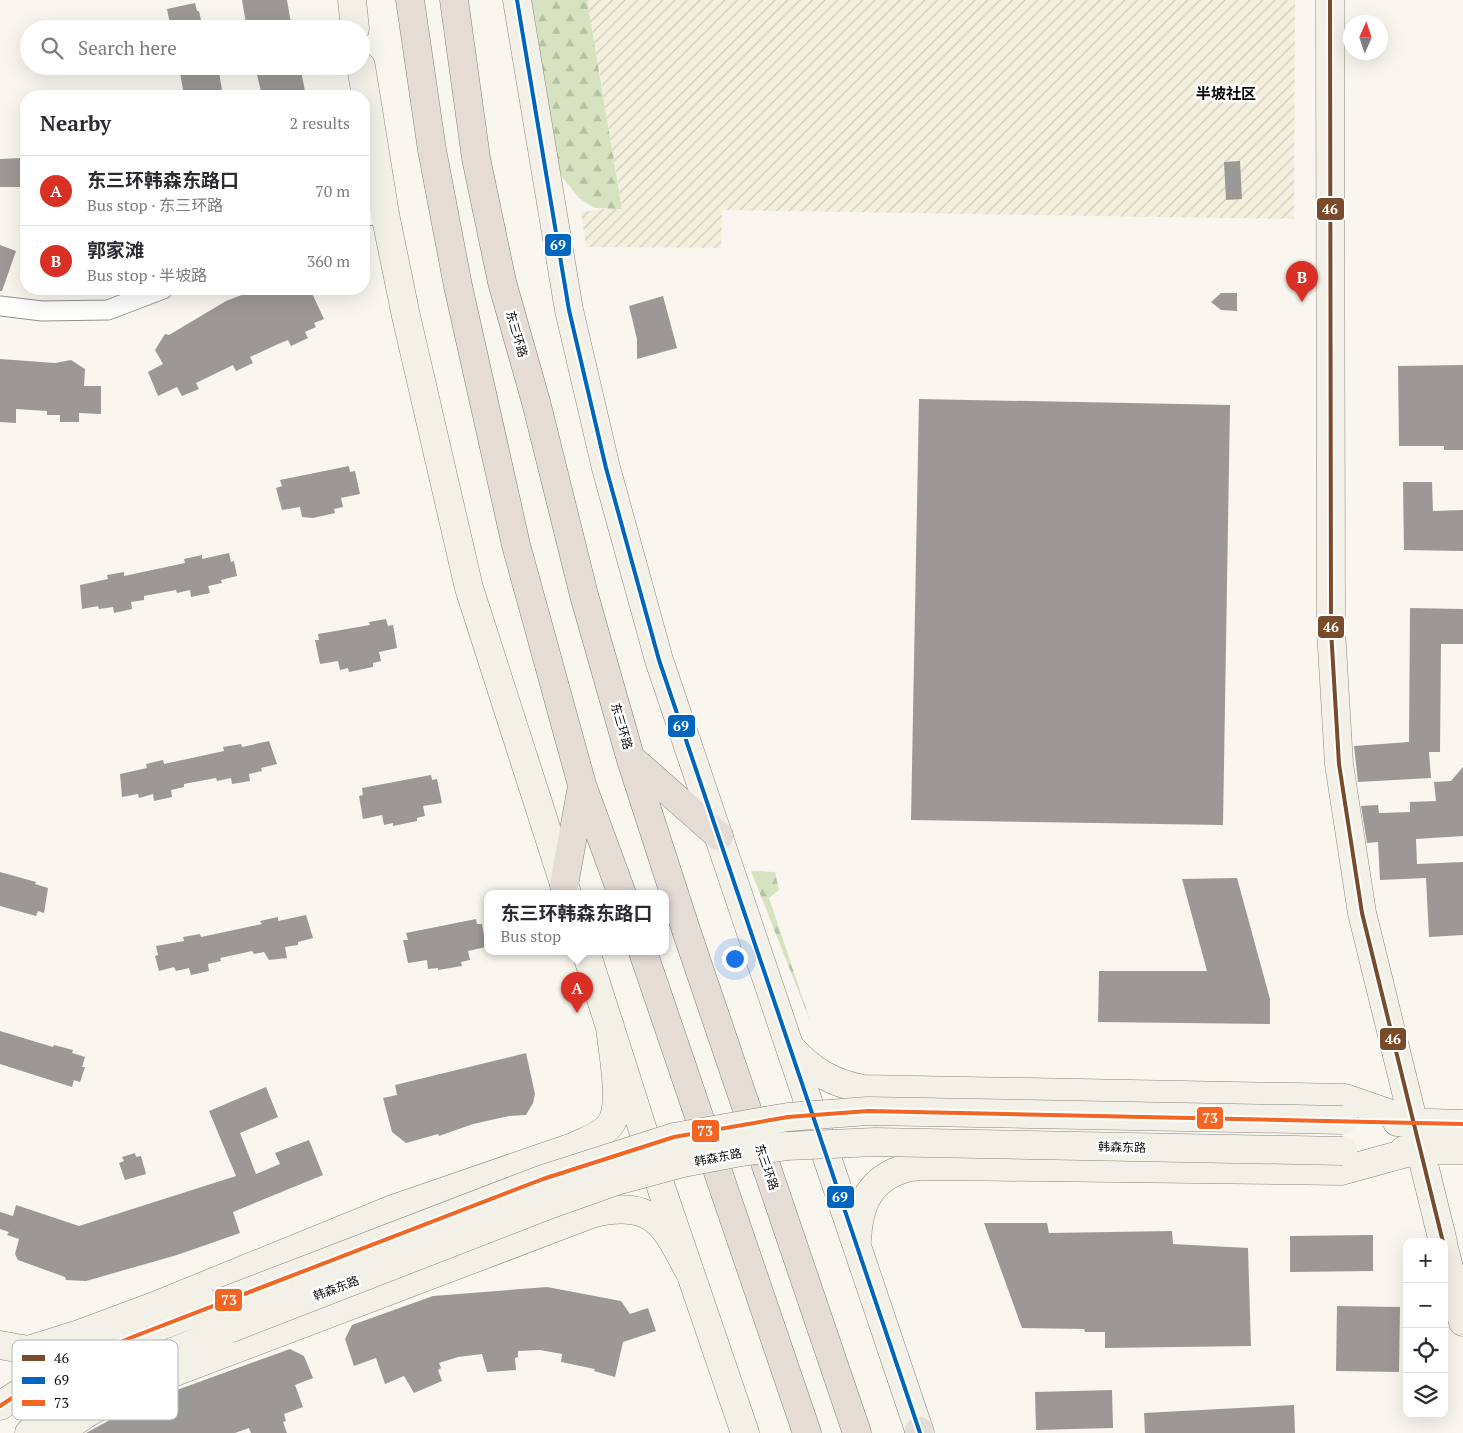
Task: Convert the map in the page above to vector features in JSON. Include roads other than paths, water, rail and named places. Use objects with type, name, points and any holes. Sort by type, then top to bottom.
[{"type":"highway","points":[[410,0],[432,150],[458,286],[516,546],[582,785],[621,890]]},
{"type":"highway","name":"东三环路","points":[[454,0],[476,158],[502,282],[536,402],[584,595],[631,760],[687,933],[857,1433]]},
{"type":"highway","points":[[631,760],[719,836]]},
{"type":"highway","points":[[566,889],[582,785]]},
{"type":"highway","points":[[644,955],[807,1433]]},
{"type":"main road","points":[[352,0],[354,20]]},
{"type":"main road","points":[[517,0],[568,310],[602,449],[659,660],[919,1432]]},
{"type":"main road","points":[[1330,0],[1331,630],[1339,764],[1362,913],[1442,1238]]},
{"type":"main road","points":[[362,75],[363,90]]},
{"type":"main road","points":[[370,169],[374,215],[406,316],[469,588],[566,889]]},
{"type":"main road","points":[[587,955],[744,1433]]},
{"type":"main road","points":[[60,1340],[157,1305],[392,1209],[573,1147],[601,1133],[611,1123],[615,1110],[616,1094],[610,1026]]},
{"type":"main road","points":[[789,1046],[820,1075],[841,1084],[863,1089],[1345,1098],[1414,1122]]},
{"type":"main road","points":[[126,1340],[543,1179],[674,1137],[788,1117],[868,1110],[1463,1124]]},
{"type":"main road","name":"韩森东路","points":[[178,1350],[551,1204],[616,1181],[683,1163],[741,1152],[786,1146],[875,1142],[1343,1151],[1463,1150]]},
{"type":"main road","points":[[856,1244],[858,1214],[868,1196],[881,1179],[907,1168],[949,1166],[1341,1170],[1421,1149]]},
{"type":"main road","points":[[178,1371],[594,1213],[617,1208],[638,1211],[658,1220],[670,1235],[690,1273]]},
{"type":"main road","points":[[1448,1264],[1463,1322]]},
{"type":"main road","points":[[130,1338],[157,1305]]},
{"type":"main road","points":[[79,1334],[130,1338]]},
{"type":"main road","points":[[0,1406],[12,1398]]},
{"type":"main road","name":"韩森东路","points":[[29,1433],[44,1420]]},
{"type":"main road","points":[[60,1433],[78,1420]]},
{"type":"street","points":[[0,306],[42,311],[108,310],[147,295]]},
{"type":"place","name":"郭家滩","points":[[1302,302]]},
{"type":"place","name":"东三环韩森东路口","points":[[577,1013]]},
{"type":"district","name":"半坡社区","points":[[1226,93]]}]
